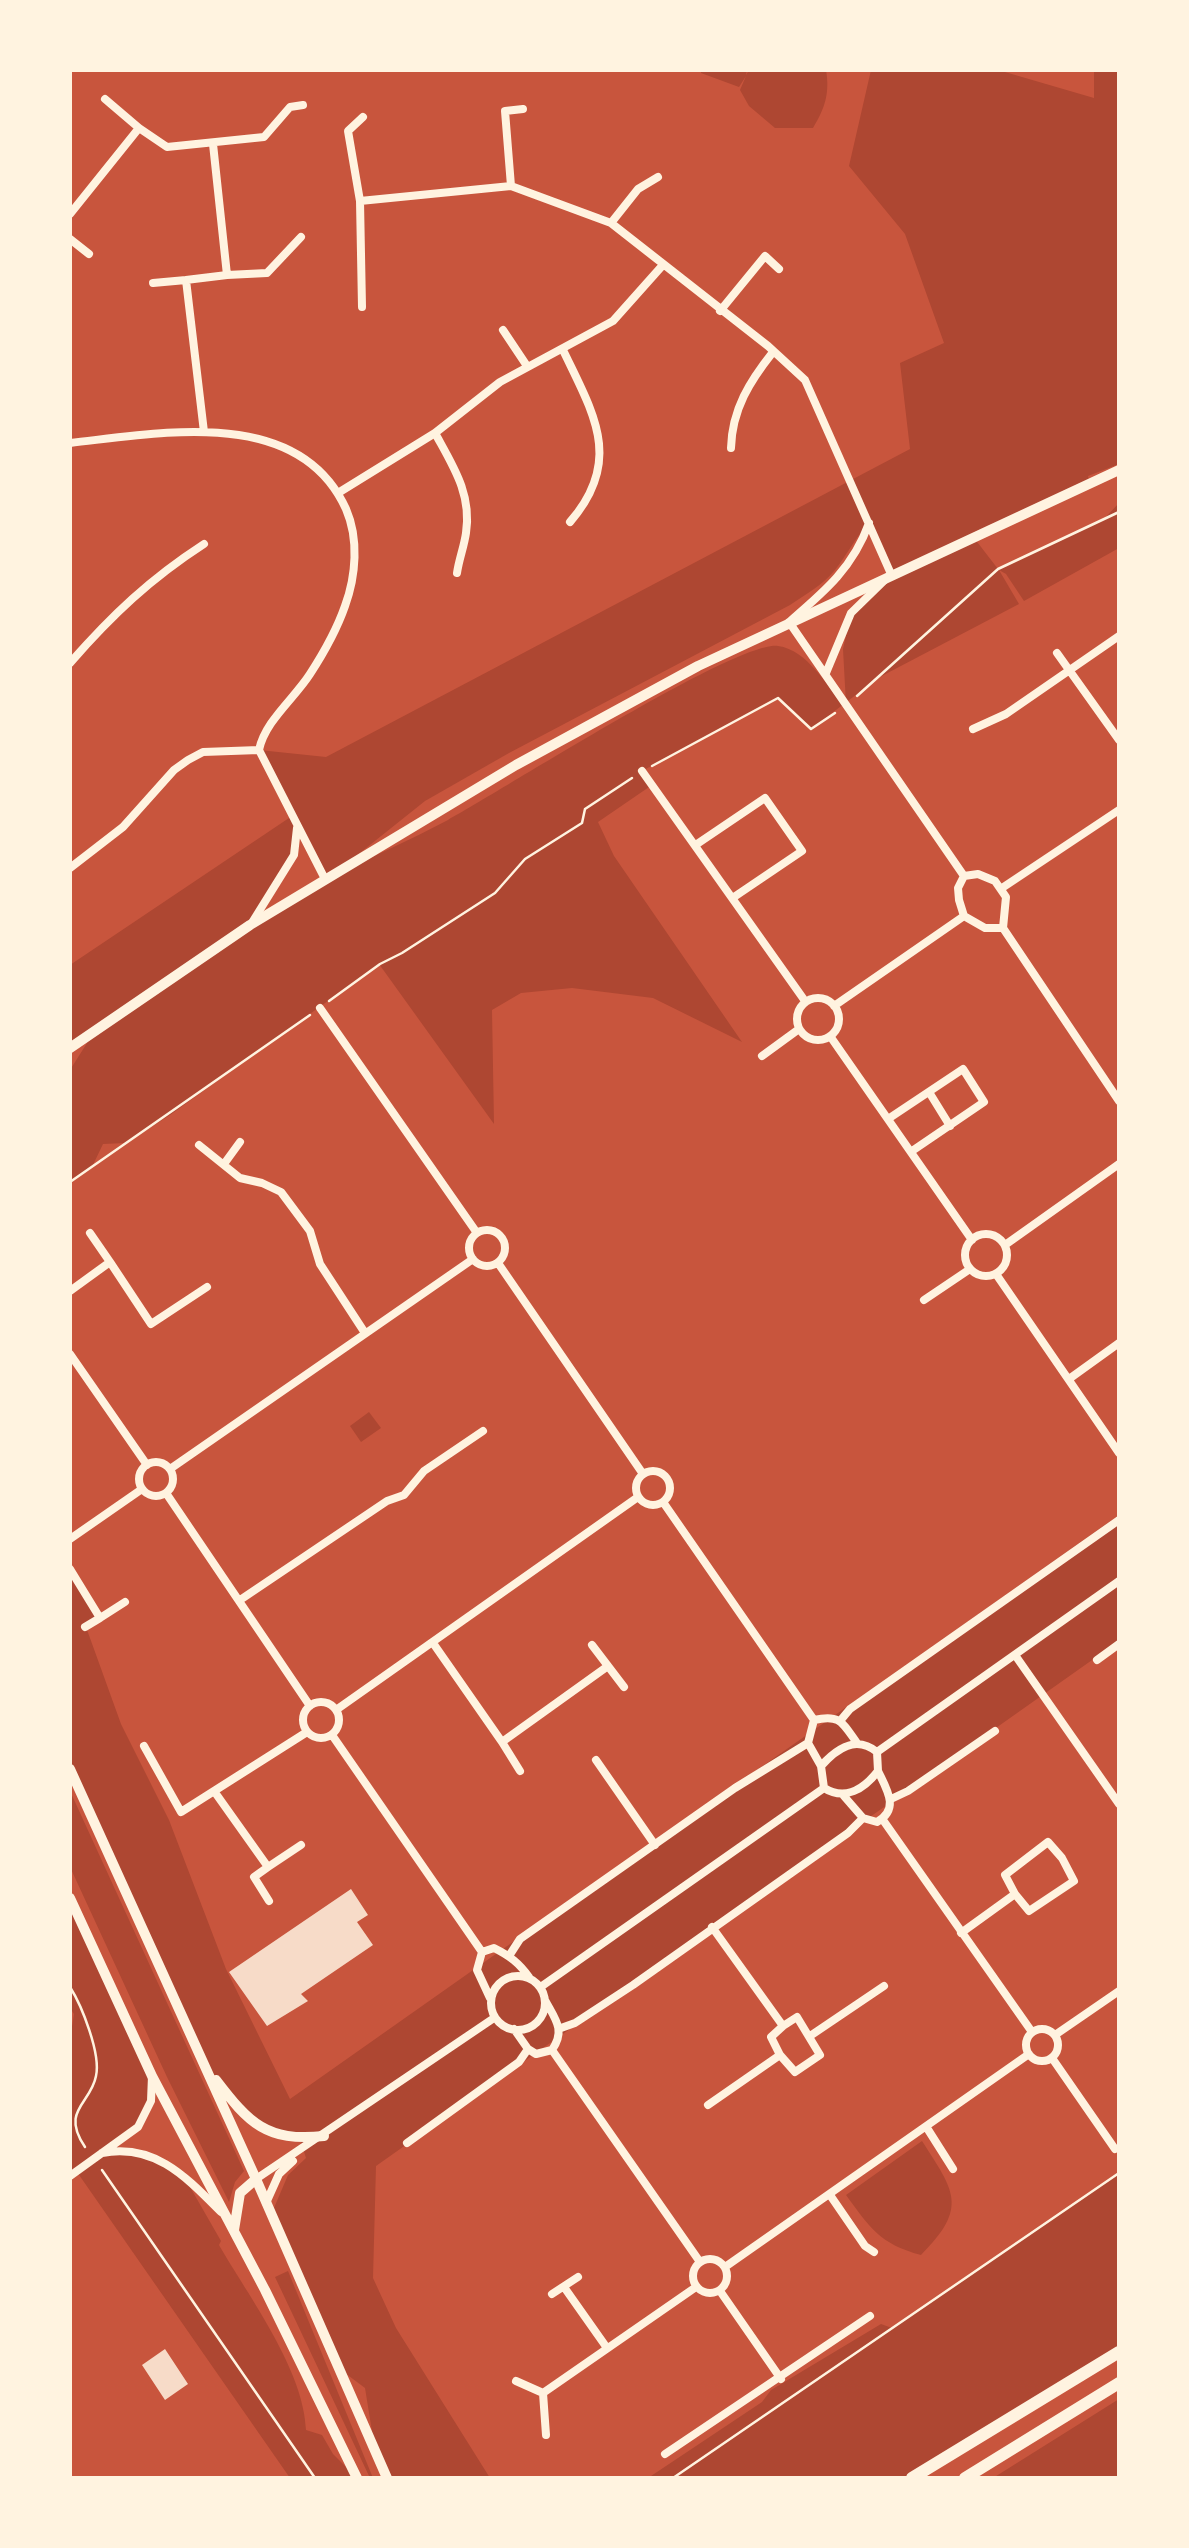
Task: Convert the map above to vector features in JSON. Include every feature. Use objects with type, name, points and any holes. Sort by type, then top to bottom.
[{"type":"main road","points":[[912,2478],[1119,2352]]},
{"type":"main road","points":[[964,2478],[1119,2383]]},
{"type":"street","points":[[105,99],[167,147],[264,137],[290,107],[304,105]]},
{"type":"street","points":[[511,186],[505,111],[523,109]]},
{"type":"street","points":[[362,307],[360,201],[348,131],[363,117]]},
{"type":"street","points":[[70,214],[139,128]]},
{"type":"street","points":[[213,144],[227,275]]},
{"type":"street","points":[[611,223],[638,189],[658,176]]},
{"type":"street","points":[[360,201],[511,186],[611,223],[805,380],[892,574]]},
{"type":"street","points":[[153,283],[268,273],[301,237]]},
{"type":"street","points":[[70,239],[89,254]]},
{"type":"street","points":[[720,311],[765,256],[779,269]]},
{"type":"street","points":[[338,492],[435,434],[500,382],[613,321],[662,266]]},
{"type":"street","points":[[186,280],[204,432]]},
{"type":"street","points":[[503,330],[527,366]]},
{"type":"street","points":[[563,350],[597,422],[600,450],[587,502],[570,522]]},
{"type":"street","points":[[731,448],[732,425],[749,383],[773,352]]},
{"type":"street","points":[[70,443],[204,432],[252,436],[298,453],[338,492],[352,522],[355,561],[345,606],[310,674],[262,737],[259,750],[324,880]]},
{"type":"street","points":[[435,434],[461,481],[468,504],[466,536],[457,573]]},
{"type":"street","points":[[70,1048],[250,925],[516,766],[698,666],[1119,470]]},
{"type":"street","points":[[789,622],[846,570],[868,523]]},
{"type":"street","points":[[70,663],[119,608],[204,544]]},
{"type":"street","points":[[826,672],[851,613],[892,574]]},
{"type":"street","points":[[789,622],[964,876]]},
{"type":"street","points":[[973,729],[1006,714],[1119,636]]},
{"type":"street","points":[[1057,653],[1119,740]]},
{"type":"street","points":[[70,868],[123,827],[174,770],[188,760],[203,752],[259,750]]},
{"type":"street","points":[[642,771],[806,1001]]},
{"type":"street","points":[[696,844],[765,798],[802,851],[734,896]]},
{"type":"street","points":[[1002,888],[1119,810]]},
{"type":"street","points":[[250,925],[294,855],[298,827]]},
{"type":"street","points":[[964,876],[978,874],[1002,888],[1007,912],[1003,928],[1119,1101]]},
{"type":"street","points":[[964,876],[958,888],[964,916],[984,928],[1003,928]]},
{"type":"street","points":[[834,1006],[964,916]]},
{"type":"street","points":[[824,998],[834,1006],[839,1018],[830,1036],[810,1038],[799,1028],[796,1017],[806,1001],[824,998]]},
{"type":"street","points":[[320,1008],[477,1233]]},
{"type":"street","points":[[762,1056],[799,1028]]},
{"type":"street","points":[[830,1036],[972,1240]]},
{"type":"street","points":[[888,1120],[963,1069],[984,1102],[912,1152]]},
{"type":"street","points":[[929,1092],[950,1126]]},
{"type":"street","points":[[224,1164],[240,1142]]},
{"type":"street","points":[[199,1145],[240,1178],[281,1192],[310,1232],[320,1264],[365,1332]]},
{"type":"street","points":[[1004,1245],[1119,1164]]},
{"type":"street","points":[[489,1230],[504,1240],[505,1253],[498,1263],[488,1266],[472,1259],[470,1242],[477,1233],[489,1230]]},
{"type":"street","points":[[90,1233],[152,1324],[207,1287]]},
{"type":"street","points":[[992,1235],[1004,1245],[1006,1263],[996,1274],[982,1276],[970,1269],[965,1255],[972,1240],[992,1235]]},
{"type":"street","points":[[170,1469],[472,1259]]},
{"type":"street","points":[[70,1291],[110,1262]]},
{"type":"street","points":[[498,1263],[643,1474]]},
{"type":"street","points":[[924,1300],[970,1269]]},
{"type":"street","points":[[996,1274],[1119,1453]]},
{"type":"street","points":[[1068,1379],[1119,1343]]},
{"type":"street","points":[[70,1354],[147,1465]]},
{"type":"street","points":[[240,1600],[386,1501],[404,1495],[424,1471],[483,1430]]},
{"type":"street","points":[[162,1463],[170,1469],[172,1484],[166,1493],[156,1496],[142,1488],[140,1473],[147,1465],[162,1463]]},
{"type":"street","points":[[655,1471],[666,1477],[670,1490],[663,1502],[648,1505],[638,1496],[636,1484],[643,1474],[655,1471]]},
{"type":"street","points":[[70,1538],[142,1488]]},
{"type":"street","points":[[166,1493],[310,1706]]},
{"type":"street","points":[[336,1710],[638,1496]]},
{"type":"street","points":[[509,1956],[520,1939],[735,1788],[808,1742],[814,1720],[663,1502]]},
{"type":"street","points":[[840,1720],[850,1708],[1119,1520]]},
{"type":"street","points":[[70,1569],[100,1618]]},
{"type":"street","points":[[877,1752],[1119,1582]]},
{"type":"street","points":[[86,1627],[125,1602]]},
{"type":"street","points":[[433,1643],[520,1770]]},
{"type":"street","points":[[1098,1660],[1119,1644]]},
{"type":"street","points":[[592,1645],[624,1687]]},
{"type":"street","points":[[1015,1655],[1119,1804]]},
{"type":"street","points":[[502,1742],[608,1666]]},
{"type":"street","points":[[327,1703],[336,1710],[339,1726],[332,1735],[322,1739],[308,1732],[303,1721],[310,1706],[327,1703]]},
{"type":"street","points":[[814,1720],[830,1716],[840,1720],[857,1743]]},
{"type":"street","points":[[891,1798],[908,1791],[994,1730]]},
{"type":"street","points":[[169,1820],[308,1732]]},
{"type":"street","points":[[332,1735],[482,1952]]},
{"type":"street","points":[[808,1742],[821,1766],[824,1788]]},
{"type":"street","points":[[821,1766],[843,1747],[869,1745],[877,1752],[878,1771],[891,1798],[890,1811],[877,1822],[863,1818],[843,1794],[824,1788]]},
{"type":"street","points":[[144,1746],[181,1812]]},
{"type":"street","points":[[596,1760],[655,1845]]},
{"type":"street","points":[[70,1769],[386,2478]]},
{"type":"street","points":[[843,1794],[863,1787],[878,1771]]},
{"type":"street","points":[[542,1986],[824,1788]]},
{"type":"street","points":[[214,1791],[268,1867]]},
{"type":"street","points":[[560,2028],[576,2023],[634,1985],[848,1833],[863,1818]]},
{"type":"street","points":[[883,1820],[1032,2032]]},
{"type":"street","points":[[1048,1842],[1074,1880],[1029,1911],[1015,1894],[1004,1875],[1048,1842]]},
{"type":"street","points":[[269,1901],[254,1876],[302,1845]]},
{"type":"street","points":[[961,1933],[1015,1894]]},
{"type":"street","points":[[70,1898],[152,2076],[358,2478]]},
{"type":"street","points":[[712,1927],[783,2026]]},
{"type":"street","points":[[494,1948],[509,1956],[542,1986],[560,2028],[559,2040],[552,2050],[536,2054],[514,2029],[494,2018],[477,1970],[482,1952],[494,1948]]},
{"type":"street","points":[[490,1998],[506,1981],[529,1978]]},
{"type":"street","points":[[810,2036],[884,1986]]},
{"type":"street","points":[[1055,2036],[1119,1991]]},
{"type":"street","points":[[514,2029],[540,2018],[545,2000]]},
{"type":"street","points":[[797,2017],[820,2055],[795,2072],[771,2037],[783,2026],[797,2017]]},
{"type":"street","points":[[235,2234],[240,2193],[256,2179],[494,2018]]},
{"type":"street","points":[[1047,2030],[1055,2036],[1058,2045],[1052,2058],[1042,2062],[1028,2054],[1026,2040],[1032,2032],[1047,2030]]},
{"type":"street","points":[[406,2143],[518,2062],[528,2049]]},
{"type":"street","points":[[552,2050],[700,2262]]},
{"type":"street","points":[[725,2266],[1028,2054]]},
{"type":"street","points":[[708,2105],[780,2055]]},
{"type":"street","points":[[1052,2058],[1115,2149]]},
{"type":"street","points":[[202,2064],[258,2126],[295,2139],[324,2136]]},
{"type":"street","points":[[70,2176],[138,2127],[151,2101],[152,2076]]},
{"type":"street","points":[[927,2128],[953,2168]]},
{"type":"street","points":[[266,2202],[279,2174],[303,2150]]},
{"type":"street","points":[[102,2153],[135,2152],[168,2163],[224,2215]]},
{"type":"street","points":[[830,2194],[874,2252]]},
{"type":"street","points":[[710,2259],[725,2266],[728,2276],[720,2290],[705,2293],[696,2286],[692,2276],[700,2262],[710,2259]]},
{"type":"street","points":[[552,2294],[578,2277]]},
{"type":"street","points":[[564,2286],[607,2348]]},
{"type":"street","points":[[543,2393],[696,2286]]},
{"type":"street","points":[[720,2290],[781,2379]]},
{"type":"street","points":[[665,2454],[870,2316]]},
{"type":"street","points":[[516,2382],[543,2393]]},
{"type":"street","points":[[543,2393],[546,2436]]},
{"type":"path","points":[[70,1182],[380,964],[495,892],[524,860],[582,824],[585,810],[642,771],[778,698],[811,729],[846,706],[998,569],[1119,512]]},
{"type":"path","points":[[70,1987],[83,2008],[97,2067],[96,2080],[77,2111],[76,2127],[94,2159],[127,2201],[315,2478]]},
{"type":"path","points":[[673,2478],[1119,2173]]},
{"type":"shaded area","points":[[701,70],[747,70],[746,75],[749,70],[826,70],[826,100],[813,128],[775,128],[749,106],[740,90],[746,76],[739,87]]},
{"type":"shaded area","points":[[871,70],[998,70],[1094,98],[1094,70],[1119,70],[1119,464],[1088,476],[1090,484],[971,534],[998,569],[1104,519],[1119,503],[1119,548],[1024,601],[999,570],[1019,604],[878,678],[846,702],[843,649],[851,613],[891,574],[868,524],[830,575],[790,605],[425,801],[331,876],[448,820],[617,720],[716,667],[754,651],[778,646],[789,649],[807,661],[845,703],[811,729],[778,698],[642,771],[652,785],[598,822],[614,856],[742,1042],[653,998],[572,988],[521,993],[492,1010],[494,1124],[379,964],[170,1115],[126,1143],[103,1144],[92,1167],[70,1182],[70,1070],[94,1032],[70,1048],[70,965],[292,816],[259,750],[326,757],[910,449],[900,363],[944,343],[905,234],[849,166]],"holes":[[[298,829],[324,880],[252,922],[294,855]]]},
{"type":"shaded area","points":[[369,1412],[381,1428],[361,1442],[350,1426]]},
{"type":"shaded area","points":[[1119,1515],[1119,1641],[376,2166],[373,2278],[396,2328],[490,2478],[387,2478],[375,2450],[365,2388],[337,2367],[271,2215],[288,2175],[306,2158],[299,2136],[258,2127],[203,2063],[70,1769],[70,1569],[100,1618],[86,1627],[121,1724],[169,1820],[226,1969],[290,2099]]},
{"type":"shaded area","points":[[70,1791],[244,2171],[235,2182],[229,2202],[70,1867]]},
{"type":"shaded area","points":[[70,1898],[152,2076],[145,2116],[105,2151],[135,2152],[182,2173],[286,2359],[303,2407],[306,2430],[322,2435],[333,2454],[357,2478],[290,2478],[77,2172],[70,2176],[70,2039],[74,2014],[70,2008]]},
{"type":"shaded area","points":[[922,2141],[942,2173],[952,2199],[946,2224],[921,2255],[895,2246],[877,2233],[846,2195]]},
{"type":"shaded area","points":[[1119,2173],[1119,2352],[912,2478],[648,2478],[762,2402],[771,2390],[881,2324],[892,2328]]},
{"type":"shaded area","points":[[288,2271],[373,2478],[275,2277]]},
{"type":"shaded area","points":[[1119,2399],[1119,2478],[993,2478]]},
{"type":"building","points":[[351,1889],[368,1915],[357,1922],[373,1945],[301,1994],[308,2001],[267,2026],[229,1972]]},
{"type":"building","points":[[165,2349],[188,2384],[165,2400],[142,2365]]}]
